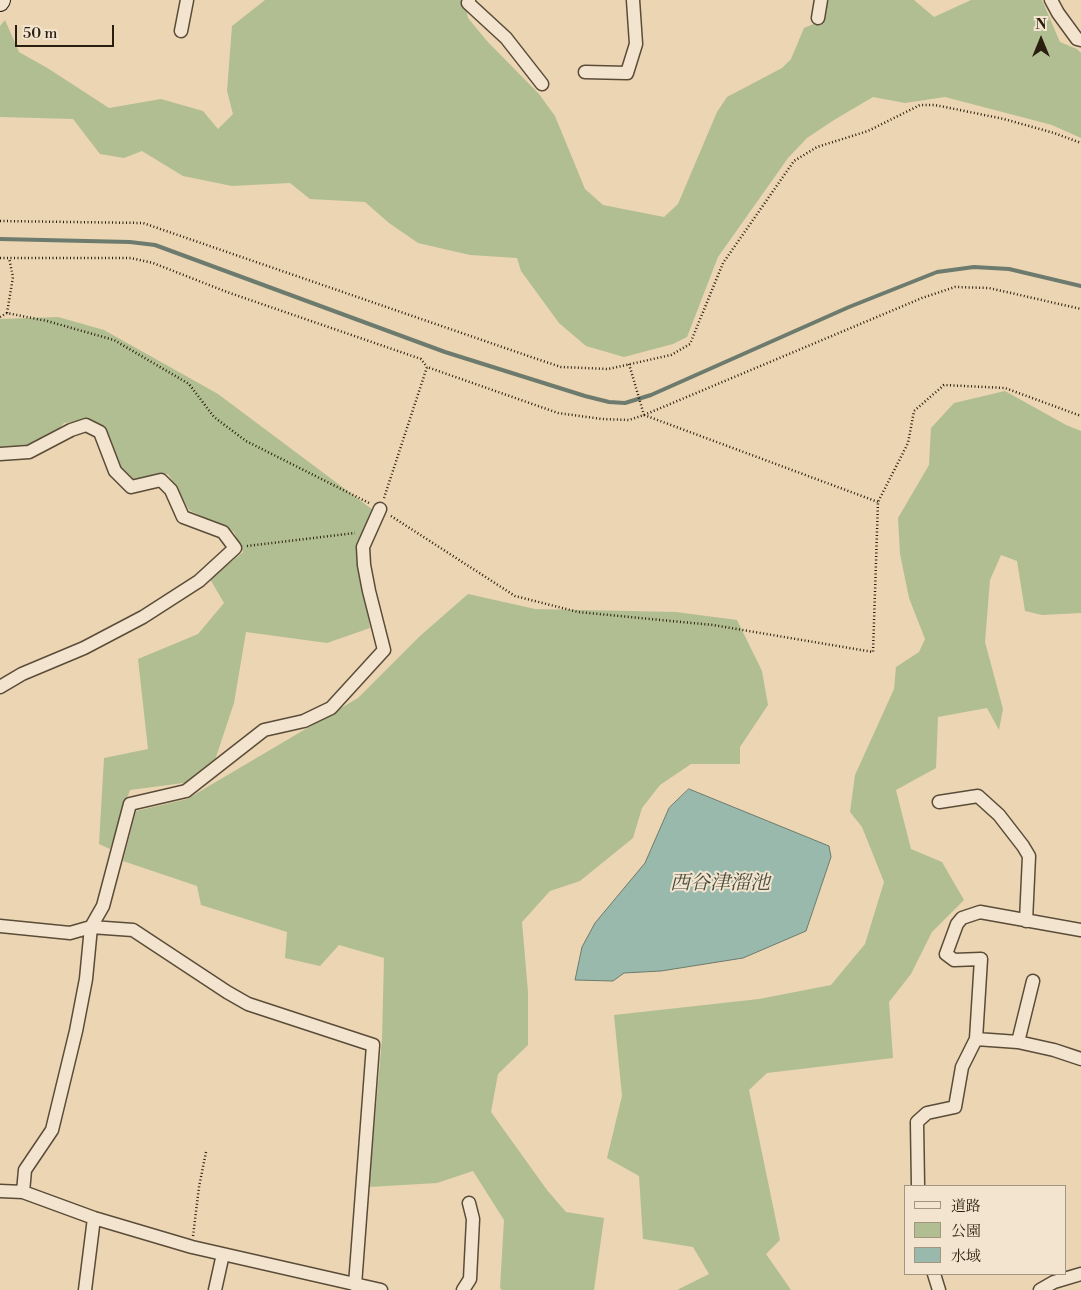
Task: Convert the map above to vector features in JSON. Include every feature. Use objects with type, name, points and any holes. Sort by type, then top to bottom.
[{"type":"street","points":[[181,30],[187,0]]},
{"type":"street","points":[[469,0],[468,3],[506,38],[542,84]]},
{"type":"street","points":[[585,72],[627,73],[636,44],[633,0]]},
{"type":"street","points":[[818,18],[821,0]]},
{"type":"street","points":[[1051,0],[1077,39],[1081,40]]},
{"type":"street","points":[[0,454],[29,452],[71,430],[86,425],[100,432],[115,471],[131,487],[161,480],[171,490],[183,517],[222,532],[235,548],[199,581],[143,617],[84,648],[22,674],[0,687]]},
{"type":"street","points":[[23,1192],[25,1170],[52,1130],[76,1031],[86,979],[91,927],[103,906],[130,804],[186,791],[264,730],[304,721],[331,708],[384,650],[368,592],[363,547],[380,509]]},
{"type":"street","points":[[938,802],[978,796],[999,815],[1024,846],[1029,856],[1026,920]]},
{"type":"street","points":[[918,1185],[917,1122],[927,1113],[955,1108],[962,1067],[976,1039],[981,959],[954,960],[946,954],[958,924],[962,918],[980,912],[1081,930]]},
{"type":"street","points":[[0,926],[70,933],[91,927],[133,930],[248,1004],[373,1045],[354,1285]]},
{"type":"street","points":[[1018,1042],[1033,981]]},
{"type":"street","points":[[976,1039],[1018,1042],[1054,1050],[1081,1059]]},
{"type":"street","points":[[0,1191],[23,1192],[94,1218],[192,1247],[381,1290]]},
{"type":"street","points":[[463,1290],[470,1279],[473,1219],[469,1203]]},
{"type":"street","points":[[85,1290],[94,1218]]},
{"type":"street","points":[[216,1290],[223,1254]]},
{"type":"street","points":[[1040,1290],[1054,1282],[1081,1274]]},
{"type":"street","points":[[934,1275],[939,1290]]},
{"type":"path","points":[[0,221],[143,223],[561,367],[608,369],[671,355],[690,344],[723,263],[794,161],[817,147],[868,131],[920,105],[935,105],[1004,119],[1054,133],[1081,143]]},
{"type":"path","points":[[0,258],[131,258],[153,263],[227,292],[422,359],[427,367],[558,413],[602,419],[629,420],[644,416],[922,298],[955,288],[989,288],[1081,309]]},
{"type":"path","points":[[7,313],[13,277],[9,258]]},
{"type":"path","points":[[0,317],[7,313],[47,321],[114,340],[189,384],[214,417],[246,441],[380,509],[515,596],[578,612],[713,625],[873,652],[878,502],[908,443],[914,411],[944,385],[1005,388],[1081,416]]},
{"type":"path","points":[[629,364],[644,416],[878,502]]},
{"type":"path","points":[[380,509],[427,367]]},
{"type":"path","points":[[235,548],[356,532]]},
{"type":"path","points":[[192,1247],[199,1187],[206,1152]]},
{"type":"green space","points":[[265,0],[464,0],[468,18],[487,41],[539,94],[555,116],[585,189],[603,205],[664,217],[678,204],[717,112],[727,97],[782,68],[791,59],[804,28],[816,23],[829,0],[914,0],[934,17],[971,0],[1042,0],[1060,42],[1077,49],[1081,53],[1081,138],[1052,125],[945,97],[905,103],[873,97],[807,138],[788,158],[718,257],[687,337],[673,344],[624,357],[586,346],[559,323],[521,271],[517,258],[470,255],[418,243],[389,223],[365,202],[310,199],[290,183],[232,186],[183,176],[142,151],[124,158],[100,154],[73,119],[0,117],[0,26],[5,20],[19,52],[109,108],[161,99],[203,111],[218,129],[233,114],[227,91],[232,26]]},
{"type":"green space","points":[[58,317],[104,330],[218,394],[373,510],[358,550],[370,628],[327,643],[246,632],[234,703],[213,766],[191,782],[130,790],[110,849],[99,844],[104,758],[148,749],[138,659],[198,634],[224,603],[210,579],[243,552],[234,532],[189,510],[168,474],[135,480],[119,469],[106,430],[92,420],[64,423],[50,438],[27,447],[0,449],[0,319]]},
{"type":"green space","points":[[1005,391],[1066,425],[1081,431],[1081,613],[1042,615],[1025,611],[1017,561],[1001,555],[990,580],[985,642],[1003,709],[999,730],[987,708],[938,717],[936,768],[896,790],[911,849],[942,862],[964,900],[932,932],[911,974],[889,1002],[893,1058],[767,1073],[749,1090],[780,1240],[766,1254],[791,1290],[677,1290],[709,1274],[693,1247],[643,1239],[639,1176],[607,1158],[622,1096],[614,1015],[759,999],[831,985],[865,944],[884,882],[862,827],[850,812],[855,775],[894,689],[896,667],[919,652],[925,639],[909,598],[900,554],[898,518],[929,465],[931,428],[954,403]]},
{"type":"green space","points":[[468,594],[535,609],[676,612],[737,620],[762,671],[768,705],[740,747],[740,764],[691,764],[660,785],[642,808],[633,838],[580,881],[550,891],[522,922],[528,992],[528,1045],[498,1074],[491,1112],[547,1190],[566,1212],[604,1218],[594,1290],[502,1290],[500,1288],[504,1220],[473,1171],[437,1183],[369,1187],[382,1039],[384,958],[339,945],[320,966],[285,958],[287,932],[201,905],[197,886],[123,861],[136,811],[187,799],[358,698],[420,636]]},
{"type":"water","name":"西谷津溜池","points":[[689,789],[829,846],[831,857],[806,931],[743,958],[661,971],[624,973],[613,981],[575,980],[582,947],[595,923],[645,863],[669,808]]},
{"type":"waterway","points":[[0,239],[130,242],[155,245],[445,352],[585,396],[609,402],[625,403],[651,395],[849,307],[937,272],[974,267],[1009,269],[1081,286]]}]
